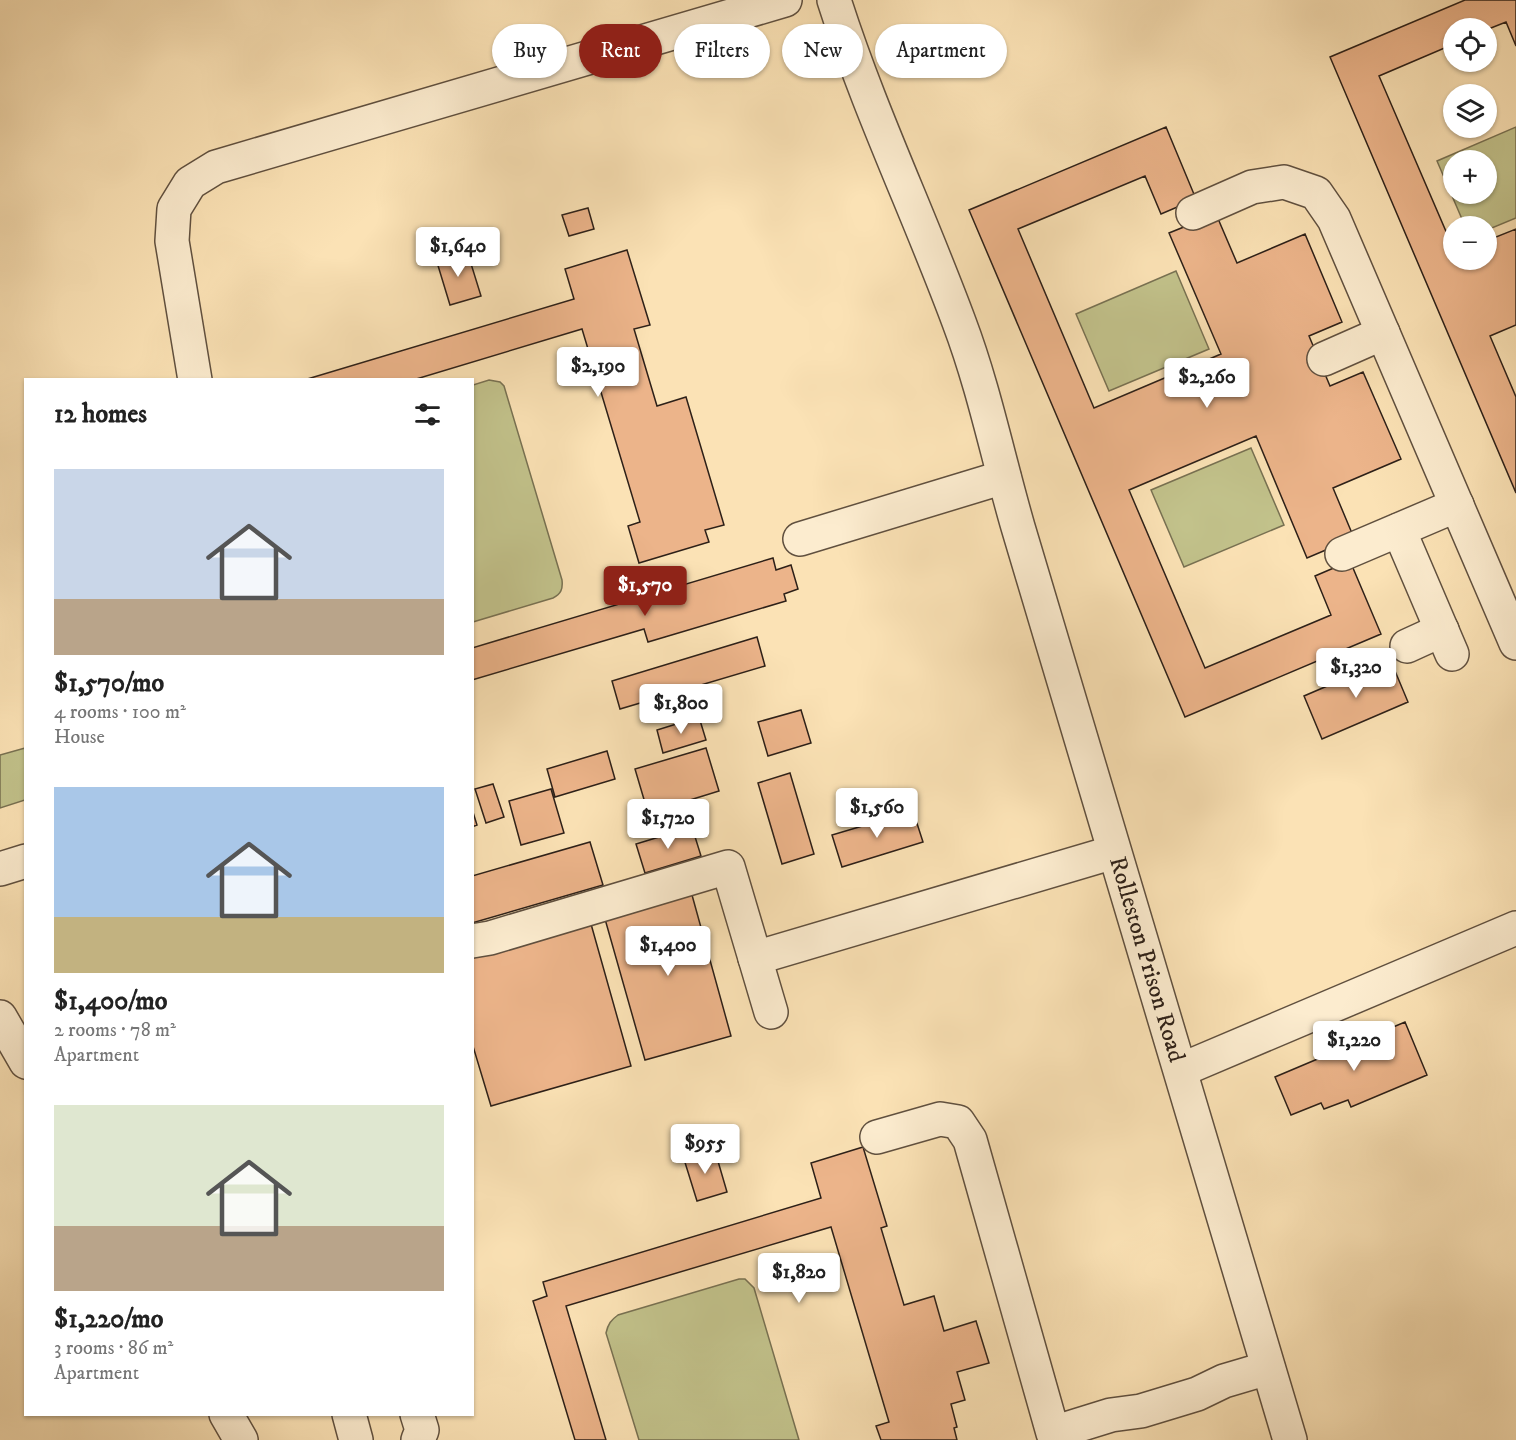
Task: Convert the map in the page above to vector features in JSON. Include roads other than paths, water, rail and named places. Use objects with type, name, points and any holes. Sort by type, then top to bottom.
[{"type":"lane","points":[[195,378],[172,241],[174,209],[190,183],[216,167],[785,0]]},
{"type":"lane","name":"Rolleston Prison Road","points":[[834,0],[851,53],[960,323],[1114,852],[1290,1440]]},
{"type":"lane","points":[[1193,213],[1252,187],[1284,182],[1316,194],[1334,219],[1516,643]]},
{"type":"lane","points":[[1324,359],[1383,333]]},
{"type":"lane","points":[[800,539],[1004,477]]},
{"type":"lane","points":[[1342,554],[1457,505]]},
{"type":"lane","points":[[1399,530],[1447,642],[1407,646]]},
{"type":"lane","points":[[755,958],[1114,852]]},
{"type":"lane","points":[[0,869],[24,862]]},
{"type":"lane","points":[[474,941],[490,938],[728,867],[771,1011]]},
{"type":"lane","points":[[1180,1070],[1516,928]]},
{"type":"lane","points":[[0,1017],[24,1059]]},
{"type":"lane","points":[[877,1137],[940,1119],[958,1122],[970,1140],[1053,1433],[1111,1415],[1141,1411],[1185,1398],[1224,1381],[1268,1368]]},
{"type":"lane","points":[[227,1416],[241,1440]]},
{"type":"lane","points":[[350,1416],[356,1440]]},
{"type":"lane","points":[[418,1416],[422,1430],[418,1440]]}]
